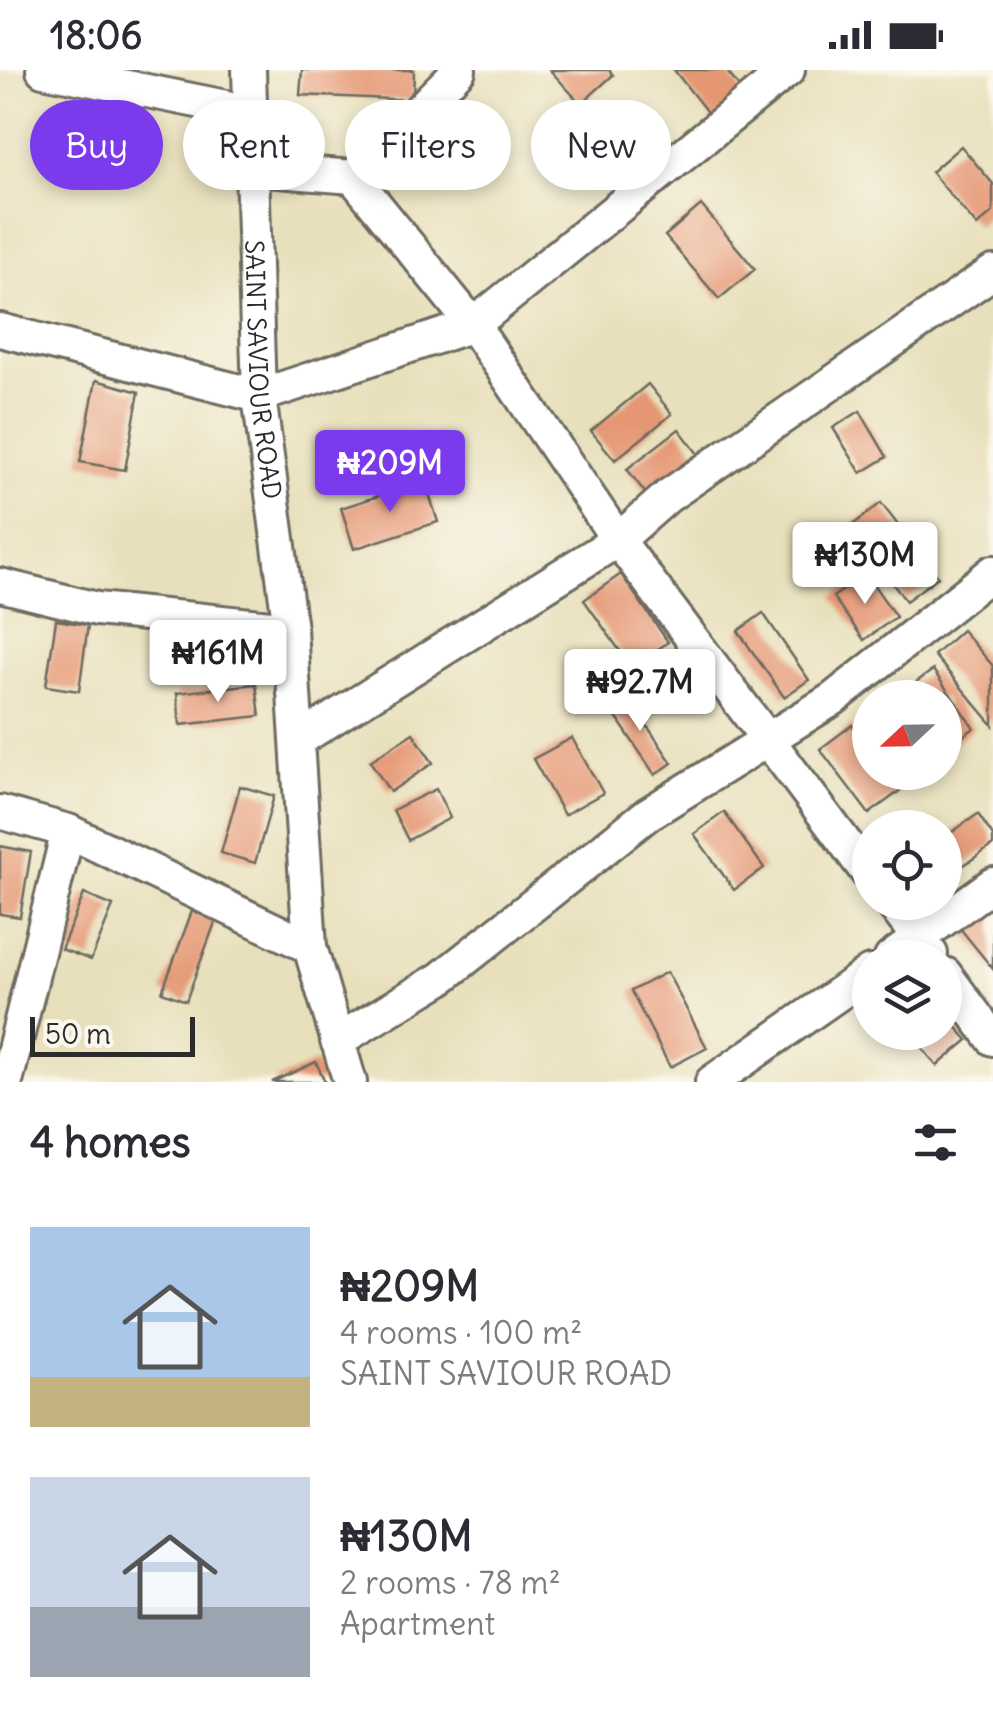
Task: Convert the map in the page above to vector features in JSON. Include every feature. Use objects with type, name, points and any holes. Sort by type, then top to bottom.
[{"type":"street","points":[[43,70],[192,100]]},
{"type":"street","name":"SAINT SAVIOUR ROAD","points":[[249,70],[250,100]]},
{"type":"street","points":[[429,100],[459,70]]},
{"type":"street","points":[[0,330],[259,396],[473,325],[788,70]]},
{"type":"street","name":"SAINT SAVIOUR ROAD","points":[[254,190],[259,396],[290,629],[300,738],[310,946],[350,1082]]},
{"type":"street","points":[[364,190],[473,325],[618,540],[765,742],[852,853]]},
{"type":"street","points":[[300,738],[618,540],[668,496],[993,272]]},
{"type":"street","points":[[337,1042],[440,979],[648,814],[832,699],[993,572]]},
{"type":"street","points":[[0,586],[96,609],[290,629]]},
{"type":"street","points":[[0,812],[68,831],[310,946]]},
{"type":"street","points":[[6,1082],[68,831]]},
{"type":"street","points":[[934,940],[993,884]]},
{"type":"street","points":[[905,920],[920,940]]},
{"type":"street","points":[[712,1082],[852,985]]},
{"type":"street","points":[[962,997],[993,1039]]},
{"type":"building","points":[[302,70],[414,70],[413,100],[300,95]]},
{"type":"building","points":[[550,70],[609,70],[613,75],[585,100],[577,100]]},
{"type":"building","points":[[674,70],[726,70],[746,96],[714,121]]},
{"type":"building","points":[[961,146],[993,184],[993,212],[977,226],[931,172]]},
{"type":"building","points":[[701,205],[755,269],[719,299],[665,236]]},
{"type":"building","points":[[96,380],[139,392],[125,470],[80,462]]},
{"type":"building","points":[[648,384],[672,414],[615,460],[591,431]]},
{"type":"building","points":[[860,411],[887,457],[861,473],[833,428]]},
{"type":"building","points":[[679,429],[698,454],[646,494],[627,469]]},
{"type":"building","points":[[425,481],[438,522],[354,549],[341,508]]},
{"type":"building","points":[[881,503],[938,577],[906,601],[850,527]]},
{"type":"building","points":[[621,574],[668,642],[632,668],[584,600]]},
{"type":"building","points":[[866,574],[896,617],[864,640],[833,597]]},
{"type":"building","points":[[763,613],[809,680],[784,697],[738,631]]},
{"type":"building","points":[[56,620],[88,625],[79,691],[46,686]]},
{"type":"building","points":[[962,630],[993,666],[993,725],[962,688],[962,680],[955,680],[934,655]]},
{"type":"building","points":[[269,656],[270,669],[239,671],[239,657]]},
{"type":"building","points":[[933,670],[940,680],[919,680]]},
{"type":"building","points":[[256,684],[260,716],[180,725],[177,693]]},
{"type":"building","points":[[625,693],[672,763],[655,775],[608,705]]},
{"type":"building","points":[[962,711],[974,728],[962,737]]},
{"type":"building","points":[[852,725],[852,790],[901,790],[874,810],[866,810],[820,749]]},
{"type":"building","points":[[413,733],[433,763],[390,792],[370,761]]},
{"type":"building","points":[[572,738],[603,793],[564,815],[533,759]]},
{"type":"building","points":[[240,786],[274,796],[255,863],[221,853]]},
{"type":"building","points":[[436,789],[450,818],[408,840],[393,810]]},
{"type":"building","points":[[724,812],[764,868],[734,890],[694,834]]},
{"type":"building","points":[[978,814],[993,836],[993,845],[962,866],[962,825]]},
{"type":"building","points":[[0,846],[31,852],[20,917],[0,914]]},
{"type":"building","points":[[84,894],[113,906],[91,960],[61,949]]},
{"type":"building","points":[[986,905],[993,914],[993,969],[959,927]]},
{"type":"building","points":[[192,911],[216,920],[186,1001],[162,992]]},
{"type":"building","points":[[667,972],[707,1048],[670,1067],[631,991]]},
{"type":"building","points":[[924,1050],[956,1050],[937,1066]]},
{"type":"building","points":[[316,1062],[325,1082],[272,1082]]}]
